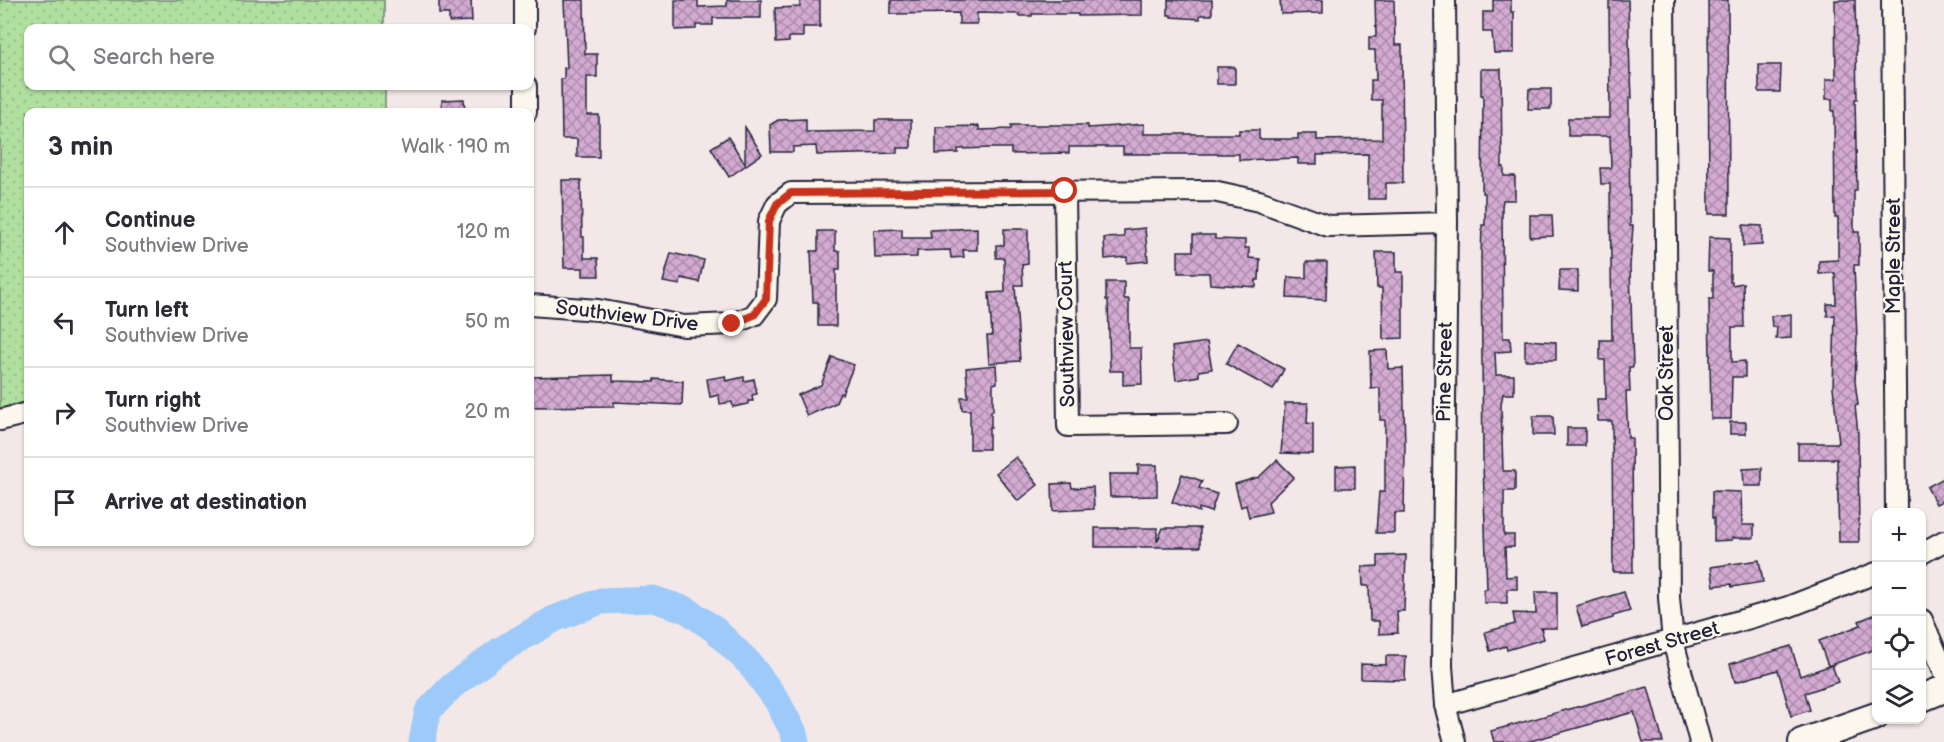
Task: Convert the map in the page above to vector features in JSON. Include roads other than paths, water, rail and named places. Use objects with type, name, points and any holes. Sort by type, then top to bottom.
[{"type":"main road","points":[[1926,696],[1944,689]]},
{"type":"main road","points":[[1802,742],[1872,717]]},
{"type":"street","points":[[525,0],[525,24]]},
{"type":"street","name":"Pine Street","points":[[1445,0],[1447,223],[1442,666],[1445,705],[1455,742]]},
{"type":"street","name":"Oak Street","points":[[1664,0],[1669,598],[1673,641],[1700,742]]},
{"type":"street","name":"Maple Street","points":[[1892,0],[1896,508]]},
{"type":"street","points":[[526,90],[526,108]]},
{"type":"street","name":"Southview Drive","points":[[534,305],[598,310],[684,326],[732,324],[754,315],[766,299],[769,221],[777,204],[791,193],[1213,190],[1259,201],[1328,226],[1447,223]]},
{"type":"street","name":"Southview Court","points":[[1065,191],[1068,426],[1227,424]]},
{"type":"street","points":[[0,420],[24,414]]},
{"type":"street","points":[[1926,551],[1944,542]]},
{"type":"street","name":"Forest Street","points":[[1445,705],[1788,607],[1872,575]]},
{"type":"street","points":[[1926,629],[1944,671]]},
{"type":"waterway","points":[[422,742],[428,711],[452,686],[499,651],[554,619],[601,601],[653,599],[687,610],[715,630],[749,663],[776,699],[794,733],[796,742]]}]
